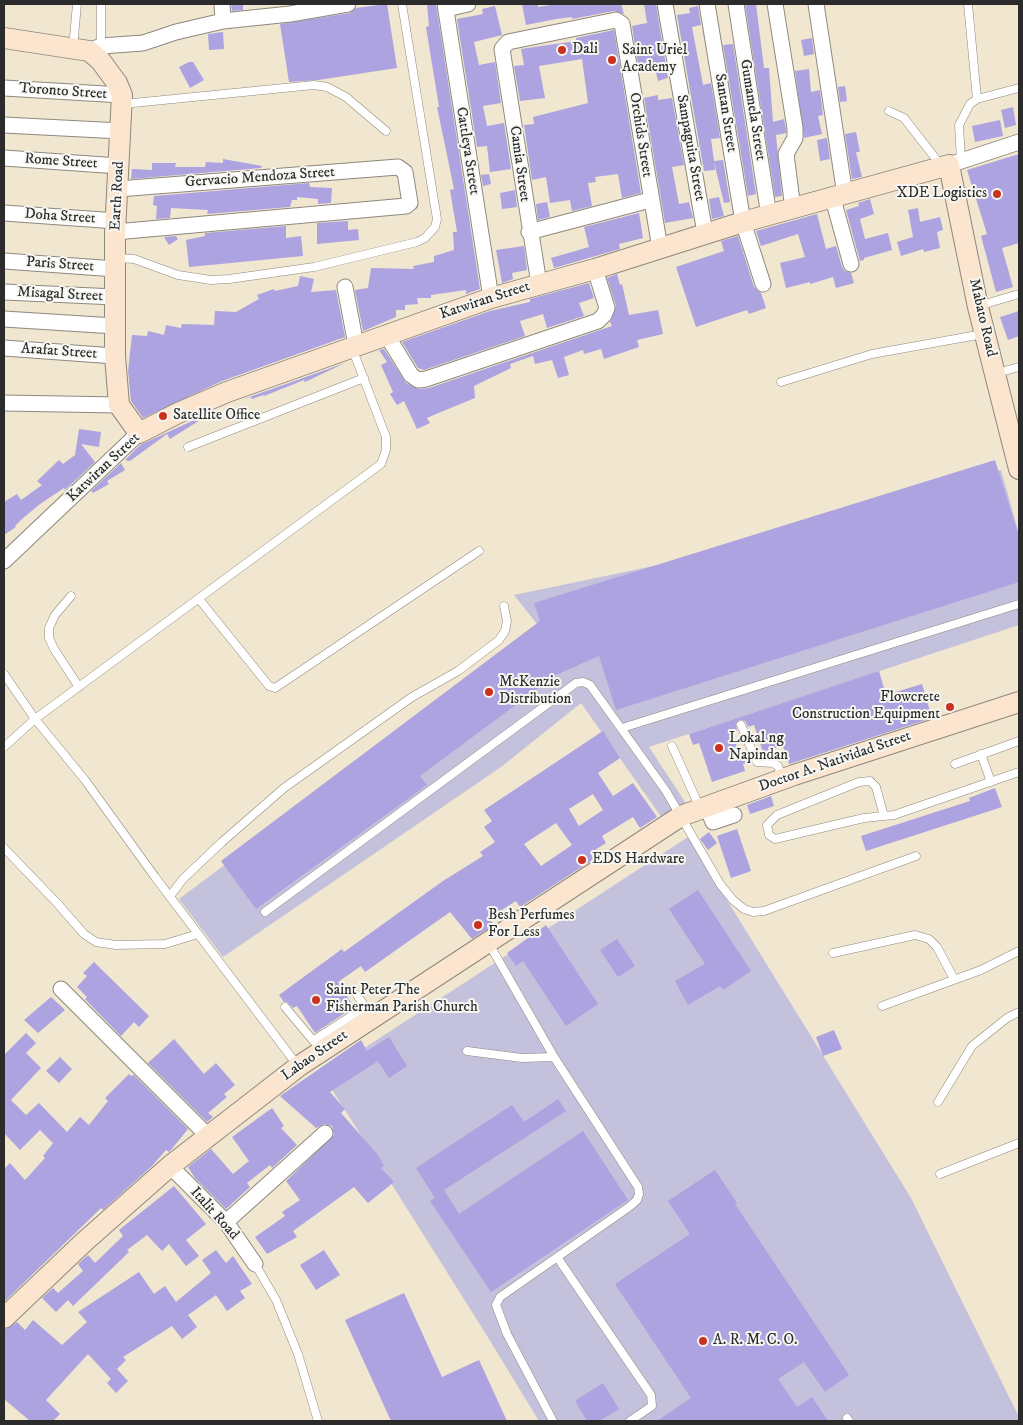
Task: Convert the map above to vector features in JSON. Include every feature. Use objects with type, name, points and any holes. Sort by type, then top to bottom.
[{"type":"street","points":[[222,4],[223,21]]},
{"type":"street","points":[[4,38],[88,48],[143,43],[223,21],[290,14],[348,4]]},
{"type":"street","points":[[446,6],[468,4]]},
{"type":"street","name":"Sampaguita Street","points":[[665,4],[705,233]]},
{"type":"street","name":"Santan Street","points":[[707,4],[743,222],[763,284]]},
{"type":"street","name":"Gumamela Street","points":[[736,4],[769,216]]},
{"type":"street","points":[[775,4],[795,128],[795,138],[786,154],[793,209]]},
{"type":"street","points":[[816,4],[839,197],[851,264]]},
{"type":"street","name":"Cattleya Street","points":[[446,6],[491,298]]},
{"type":"street","name":"Camia Street","points":[[539,284],[529,232],[503,45],[512,41],[616,20],[620,22]]},
{"type":"street","name":"Orchids Street","points":[[620,22],[660,248]]},
{"type":"street","points":[[88,48],[100,60],[117,83],[122,100]]},
{"type":"street","name":"Toronto Street","points":[[4,88],[122,100]]},
{"type":"street","name":"Earth Road","points":[[122,100],[116,226],[114,356],[119,405],[139,434]]},
{"type":"street","points":[[4,125],[122,131]]},
{"type":"street","name":"Katwiran Street","points":[[4,561],[139,434],[178,412],[354,345],[491,298],[595,269],[705,233],[950,165],[1019,142]]},
{"type":"street","name":"Rome Street","points":[[4,158],[119,166]]},
{"type":"street","name":"Mabato Road","points":[[950,165],[978,306],[1019,469]]},
{"type":"street","name":"Gervacio Mendoza Street","points":[[118,189],[402,168]]},
{"type":"street","name":"Doha Street","points":[[4,213],[116,226],[406,206],[410,203],[402,168]]},
{"type":"street","points":[[529,232],[650,200]]},
{"type":"street","name":"Paris Street","points":[[4,261],[116,264]]},
{"type":"street","points":[[386,334],[411,376],[421,380],[598,321],[604,315],[607,308],[595,269]]},
{"type":"street","points":[[345,287],[354,345]]},
{"type":"street","name":"Misagal Street","points":[[4,292],[116,297]]},
{"type":"street","points":[[4,319],[115,326]]},
{"type":"street","name":"Arafat Street","points":[[4,348],[114,356]]},
{"type":"street","points":[[4,403],[119,405]]},
{"type":"street","name":"Doctor A. Natividad Street","points":[[681,816],[783,779],[1019,702]]},
{"type":"street","points":[[703,808],[713,822],[734,815]]},
{"type":"street","name":"Labao Street","points":[[4,1318],[84,1242],[170,1166],[207,1135],[298,1066],[317,1045],[368,1012],[488,942],[541,904],[681,816]]},
{"type":"street","points":[[61,989],[207,1135]]},
{"type":"street","points":[[226,1222],[325,1133]]},
{"type":"street","name":"Italit Road","points":[[170,1166],[226,1222],[255,1264]]},
{"type":"lane","points":[[77,4],[88,48]]},
{"type":"lane","points":[[88,48],[101,4]]},
{"type":"lane","points":[[116,264],[134,259],[178,276],[212,280],[229,279],[314,267],[425,238],[438,220],[402,4]]},
{"type":"lane","points":[[968,4],[977,99]]},
{"type":"lane","points":[[122,100],[314,85],[333,89],[346,97],[386,131]]},
{"type":"lane","points":[[890,111],[904,118],[936,159],[950,165],[959,125],[965,111],[977,99],[1019,88]]},
{"type":"lane","points":[[978,306],[1019,294]]},
{"type":"lane","points":[[782,382],[872,354],[959,337],[985,334]]},
{"type":"lane","points":[[4,748],[35,720],[380,464],[386,450],[386,437],[354,345]]},
{"type":"lane","points":[[995,373],[1019,367]]},
{"type":"lane","points":[[188,447],[364,378]]},
{"type":"lane","points":[[199,599],[269,686],[275,688],[479,551]]},
{"type":"lane","points":[[71,596],[55,615],[49,628],[49,638],[79,687]]},
{"type":"lane","points":[[622,728],[1019,604]]},
{"type":"lane","points":[[170,896],[183,879],[222,842],[284,788],[412,697],[458,671],[499,640],[505,631],[504,606]]},
{"type":"lane","points":[[4,674],[35,720],[85,780],[298,1066]]},
{"type":"lane","points":[[265,912],[576,683],[584,682],[590,685],[622,728],[681,816],[720,884],[733,900],[744,908],[753,912],[764,911],[916,856]]},
{"type":"lane","points":[[741,725],[757,762],[769,762],[778,766],[783,779]]},
{"type":"lane","points":[[955,764],[1019,741]]},
{"type":"lane","points":[[672,746],[703,808]]},
{"type":"lane","points":[[981,754],[991,782]]},
{"type":"lane","points":[[884,816],[876,787],[870,781],[859,782],[777,815],[767,825],[769,835],[775,839],[864,818],[884,816],[904,813],[1019,772]]},
{"type":"lane","points":[[4,848],[84,934],[96,942],[165,944],[198,934]]},
{"type":"lane","points":[[833,953],[915,934],[929,939],[937,947],[954,979]]},
{"type":"lane","points":[[488,942],[554,1058],[638,1187],[639,1194],[637,1200],[630,1207],[500,1297],[496,1305],[507,1334],[553,1421]]},
{"type":"lane","points":[[882,1006],[980,970],[1019,951]]},
{"type":"lane","points":[[357,995],[368,1012]]},
{"type":"lane","points":[[285,1007],[317,1045]]},
{"type":"lane","points":[[938,1102],[972,1046],[1007,1018],[1019,1012]]},
{"type":"lane","points":[[466,1051],[522,1058],[554,1058]]},
{"type":"lane","points":[[940,1174],[1019,1143]]},
{"type":"lane","points":[[557,1257],[652,1394],[652,1406],[630,1421]]},
{"type":"lane","points":[[255,1264],[276,1300],[298,1354],[318,1421]]},
{"type":"shaded area","name":"McKenzie Distribution","points":[[1001,470],[1019,534],[1019,625],[649,747],[687,805],[662,818],[581,703],[501,767],[223,957],[179,899],[541,629],[514,595],[692,558]]},
{"type":"shaded area","points":[[688,837],[911,1198],[1019,1417],[1019,1421],[539,1421],[323,1075]]},
{"type":"building","points":[[231,4],[243,4],[243,10],[232,11]]},
{"type":"building","points":[[387,4],[397,68],[318,80],[289,82],[280,24],[350,13],[356,8]]},
{"type":"building","points":[[427,4],[436,4],[480,289],[466,294],[466,290],[431,295],[431,298],[417,298],[418,304],[405,305],[405,310],[396,310],[396,317],[363,331],[355,290],[368,288],[371,268],[414,269],[413,266],[434,262],[434,256],[454,250],[453,232],[457,232],[450,190],[454,189],[437,107],[439,107],[426,27],[429,26]]},
{"type":"building","points":[[522,4],[538,4],[538,7],[557,4],[621,4],[624,14],[614,11],[526,25]]},
{"type":"building","points":[[644,4],[656,4],[668,78],[658,81],[655,68],[639,71],[632,26],[647,23]]},
{"type":"building","points":[[745,4],[756,4],[764,68],[769,68],[773,122],[784,119],[786,129],[786,133],[776,135],[782,196],[775,197]]},
{"type":"building","points":[[495,6],[502,35],[474,42],[479,65],[495,62],[501,103],[483,106],[487,126],[504,123],[511,169],[490,172],[487,146],[477,147],[457,19],[483,14],[482,9]]},
{"type":"building","points":[[698,6],[701,25],[692,27],[703,85],[711,83],[720,138],[711,139],[714,161],[723,160],[730,202],[724,203],[714,162],[715,170],[704,171],[677,15],[690,13],[689,8]]},
{"type":"building","points":[[614,30],[641,193],[622,198],[618,174],[595,177],[596,182],[588,183],[592,206],[572,211],[570,200],[550,203],[546,177],[532,180],[524,125],[534,124],[533,117],[588,103],[582,59],[539,66],[545,98],[520,101],[514,66],[524,65],[521,49],[576,41],[576,38]]},
{"type":"building","points":[[223,32],[224,49],[209,50],[208,34]]},
{"type":"building","points":[[812,38],[814,54],[804,56],[801,40]]},
{"type":"building","points":[[733,44],[756,194],[748,196],[723,45]]},
{"type":"building","points":[[193,62],[204,80],[190,88],[179,67]]},
{"type":"building","points":[[809,69],[811,92],[820,90],[823,115],[818,116],[822,134],[804,138],[795,71]]},
{"type":"building","points":[[845,86],[847,101],[840,102],[838,87]]},
{"type":"building","points":[[658,95],[658,100],[672,98],[684,165],[672,167],[679,204],[689,202],[693,218],[665,223],[644,98]]},
{"type":"building","points":[[1013,107],[1016,125],[1005,128],[1001,110]]},
{"type":"building","points":[[1000,120],[1003,136],[975,142],[972,126]]},
{"type":"building","points":[[856,132],[860,152],[856,152],[862,177],[852,179],[845,134]]},
{"type":"building","points":[[827,138],[830,159],[820,161],[817,140]]},
{"type":"building","name":"XDE Logistics","points":[[1019,154],[1019,243],[1002,248],[1013,287],[996,292],[981,236],[987,234],[967,170]]},
{"type":"building","points":[[223,159],[262,166],[261,168],[131,179],[132,169],[152,170],[152,163],[176,163],[175,167],[205,167],[206,162],[223,163]]},
{"type":"building","points":[[489,174],[491,184],[483,186],[481,175]]},
{"type":"building","points":[[309,183],[310,187],[332,188],[331,203],[318,204],[318,199],[297,197],[297,200],[292,200],[290,207],[207,214],[208,210],[171,208],[170,218],[156,219],[157,206],[153,205],[154,196]]},
{"type":"building","points":[[515,190],[517,207],[502,209],[500,193]]},
{"type":"building","points":[[719,197],[724,216],[712,219],[709,199]]},
{"type":"building","points":[[870,199],[874,214],[860,219],[865,239],[888,233],[892,250],[864,258],[864,260],[860,261],[846,210],[859,206],[858,203]]},
{"type":"building","points":[[547,202],[550,217],[538,220],[536,204]]},
{"type":"building","points":[[918,208],[920,222],[940,217],[943,230],[937,232],[940,248],[924,252],[923,249],[901,256],[897,242],[913,237],[908,210]]},
{"type":"building","points":[[639,213],[643,238],[619,244],[620,249],[554,268],[551,258],[589,247],[584,227]]},
{"type":"building","points":[[817,214],[826,249],[836,246],[842,267],[845,271],[851,273],[854,283],[836,288],[833,277],[810,284],[810,282],[786,288],[780,263],[805,257],[798,234],[761,246],[756,231]]},
{"type":"building","points":[[348,221],[348,230],[358,229],[359,240],[317,244],[317,223]]},
{"type":"building","points":[[286,226],[286,238],[301,236],[303,256],[189,267],[186,240],[205,236],[205,233]]},
{"type":"building","points":[[176,236],[178,239],[169,245],[164,237]]},
{"type":"building","points":[[738,236],[754,287],[761,293],[766,308],[749,314],[747,310],[696,327],[676,267],[724,251],[721,241]]},
{"type":"building","points":[[524,246],[527,270],[512,273],[513,279],[502,283],[496,250]]},
{"type":"building","points":[[617,274],[620,285],[622,284],[629,315],[658,310],[663,334],[637,340],[639,347],[604,359],[601,349],[584,354],[583,350],[564,357],[569,375],[558,378],[552,360],[535,364],[533,356],[510,364],[511,368],[474,386],[475,398],[427,418],[430,423],[417,429],[404,401],[397,405],[390,394],[393,392],[381,365],[387,362],[379,350],[384,349],[406,383],[418,389],[429,388],[612,326],[610,322],[616,306],[607,278]]},
{"type":"building","points":[[300,276],[314,279],[311,292],[336,290],[345,337],[222,381],[143,418],[131,401],[128,371],[132,335],[147,336],[148,331],[164,335],[166,325],[181,328],[182,324],[214,325],[215,311],[236,312],[259,299],[257,295],[274,289],[275,291],[298,286]]},
{"type":"building","points":[[589,283],[594,298],[579,303],[584,316],[547,328],[543,314],[520,321],[525,336],[424,370],[418,368],[402,342],[490,311],[530,302],[530,299]]},
{"type":"building","points":[[1019,311],[1019,336],[1008,340],[1000,317]]},
{"type":"building","points":[[345,363],[305,382],[304,380],[264,396],[241,400]]},
{"type":"building","points":[[216,410],[170,439],[167,434],[130,461],[125,460],[140,445]]},
{"type":"building","points":[[79,429],[101,432],[99,447],[81,444],[95,462],[65,490],[64,488],[40,504],[22,519],[16,527],[4,535],[4,502],[17,494],[21,500],[42,485],[37,481],[59,460],[63,464],[75,455]]},
{"type":"building","name":"McKenzie Distribution","points":[[995,460],[1019,536],[1019,582],[616,710],[599,656],[556,675],[420,776],[427,785],[256,909],[221,861],[540,621],[534,603]]},
{"type":"building","points":[[121,463],[125,470],[107,481],[109,484],[93,493],[91,491]]},
{"type":"building","points":[[879,671],[886,695],[922,684],[932,718],[789,764],[783,746],[763,752],[754,725],[748,727],[745,721],[739,720],[736,724],[737,731],[732,732],[739,753],[745,751],[749,762],[743,764],[745,771],[712,782],[699,743],[693,745],[689,734]]},
{"type":"building","points":[[603,731],[620,758],[598,773],[613,796],[633,783],[657,817],[640,828],[633,817],[602,836],[606,843],[590,853],[594,859],[520,907],[516,901],[489,918],[494,925],[472,939],[450,912],[365,972],[361,966],[338,982],[354,1007],[315,1033],[297,1006],[293,1008],[287,1002],[284,1002],[279,995],[342,949],[344,952],[443,881],[483,856],[480,852],[495,842],[484,827],[492,821],[484,810]],"holes":[[[593,794],[603,810],[579,826],[569,809]],[[556,823],[572,845],[541,866],[524,844]]]},
{"type":"building","points":[[995,788],[1002,807],[866,851],[861,836],[970,801],[969,798]]},
{"type":"building","points":[[771,796],[774,806],[750,814],[747,805]]},
{"type":"building","points":[[737,829],[751,871],[731,878],[717,836]]},
{"type":"building","points":[[709,832],[717,843],[708,850],[700,839]]},
{"type":"building","points":[[698,890],[751,971],[723,990],[720,986],[688,1005],[675,981],[705,964],[669,909]]},
{"type":"building","points":[[546,925],[598,1004],[566,1026],[523,961],[516,966],[507,953]]},
{"type":"building","points":[[617,939],[635,966],[618,977],[600,950]]},
{"type":"building","points":[[94,962],[149,1016],[139,1027],[134,1022],[121,1036],[85,999],[87,997],[77,987],[87,976],[83,973]]},
{"type":"building","points":[[51,997],[65,1010],[38,1033],[24,1020]]},
{"type":"building","points":[[834,1030],[842,1049],[823,1056],[816,1037]]},
{"type":"building","points":[[26,1033],[36,1043],[26,1053],[41,1068],[11,1100],[26,1115],[39,1103],[67,1132],[80,1117],[89,1125],[108,1101],[105,1098],[129,1074],[131,1076],[134,1075],[188,1129],[169,1152],[166,1150],[152,1166],[103,1210],[101,1208],[4,1302],[4,1169],[10,1163],[25,1180],[45,1158],[43,1156],[53,1143],[40,1130],[20,1150],[4,1133],[4,1055]]},
{"type":"building","points":[[389,1037],[407,1066],[389,1078],[378,1061],[330,1092],[345,1109],[341,1113],[378,1155],[384,1166],[381,1168],[394,1182],[368,1203],[354,1187],[293,1231],[297,1237],[267,1254],[255,1237],[285,1216],[282,1212],[300,1200],[286,1181],[334,1135],[332,1126],[324,1124],[316,1128],[280,1096],[361,1040],[367,1051]]},
{"type":"building","points":[[174,1039],[204,1074],[216,1063],[235,1085],[224,1094],[227,1097],[208,1113],[213,1117],[207,1122],[148,1063]]},
{"type":"building","points":[[60,1057],[72,1069],[59,1083],[46,1071]]},
{"type":"building","points":[[558,1099],[566,1111],[444,1190],[459,1214],[583,1131],[628,1200],[491,1292],[430,1201],[435,1198],[416,1168],[512,1105],[524,1122]]},
{"type":"building","points":[[272,1108],[284,1126],[281,1128],[297,1145],[272,1168],[270,1165],[247,1183],[250,1187],[226,1209],[195,1178],[188,1167],[211,1149],[233,1174],[249,1161],[232,1137]]},
{"type":"building","points":[[715,1170],[737,1203],[735,1204],[849,1375],[825,1392],[804,1362],[778,1379],[797,1407],[812,1397],[828,1421],[657,1421],[691,1398],[615,1284],[690,1234],[668,1201]]},
{"type":"building","points":[[174,1186],[206,1224],[186,1240],[199,1256],[186,1266],[169,1244],[162,1251],[147,1235],[127,1250],[129,1252],[73,1306],[68,1300],[56,1312],[42,1298],[53,1288],[58,1293],[83,1271],[78,1264],[88,1255],[95,1263],[123,1236],[119,1230]]},
{"type":"building","points":[[216,1250],[226,1263],[233,1256],[252,1284],[240,1291],[245,1298],[227,1311],[216,1295],[188,1315],[197,1327],[182,1339],[172,1326],[123,1357],[126,1360],[117,1369],[128,1381],[116,1393],[107,1383],[111,1379],[88,1354],[46,1400],[60,1414],[53,1421],[30,1421],[4,1399],[4,1330],[17,1322],[25,1330],[33,1320],[62,1345],[87,1322],[78,1312],[139,1272],[154,1294],[165,1286],[176,1302],[211,1273],[202,1260]]},
{"type":"building","points":[[324,1250],[340,1275],[316,1290],[300,1265]]},
{"type":"building","points":[[404,1293],[442,1377],[479,1360],[507,1421],[391,1421],[345,1320]]},
{"type":"building","points":[[603,1383],[619,1409],[599,1421],[587,1421],[575,1401]]},
{"type":"place","name":"Dali","points":[[562,50]]},
{"type":"place","name":"Saint Uriel Academy","points":[[612,60]]},
{"type":"place","name":"XDE Logistics","points":[[997,194]]},
{"type":"place","name":"Satellite Office","points":[[163,416]]},
{"type":"place","name":"McKenzie Distribution","points":[[489,692]]},
{"type":"place","name":"Flowcrete Construction Equipment","points":[[950,707]]},
{"type":"place","name":"Lokal ng Napindan","points":[[719,748]]},
{"type":"place","name":"EDS Hardware","points":[[582,860]]},
{"type":"place","name":"Besh Perfumes For Less","points":[[478,925]]},
{"type":"place","name":"Saint Peter The Fisherman Parish Church","points":[[316,1000]]},
{"type":"place","name":"A. R. M. C. O.","points":[[703,1341]]}]
